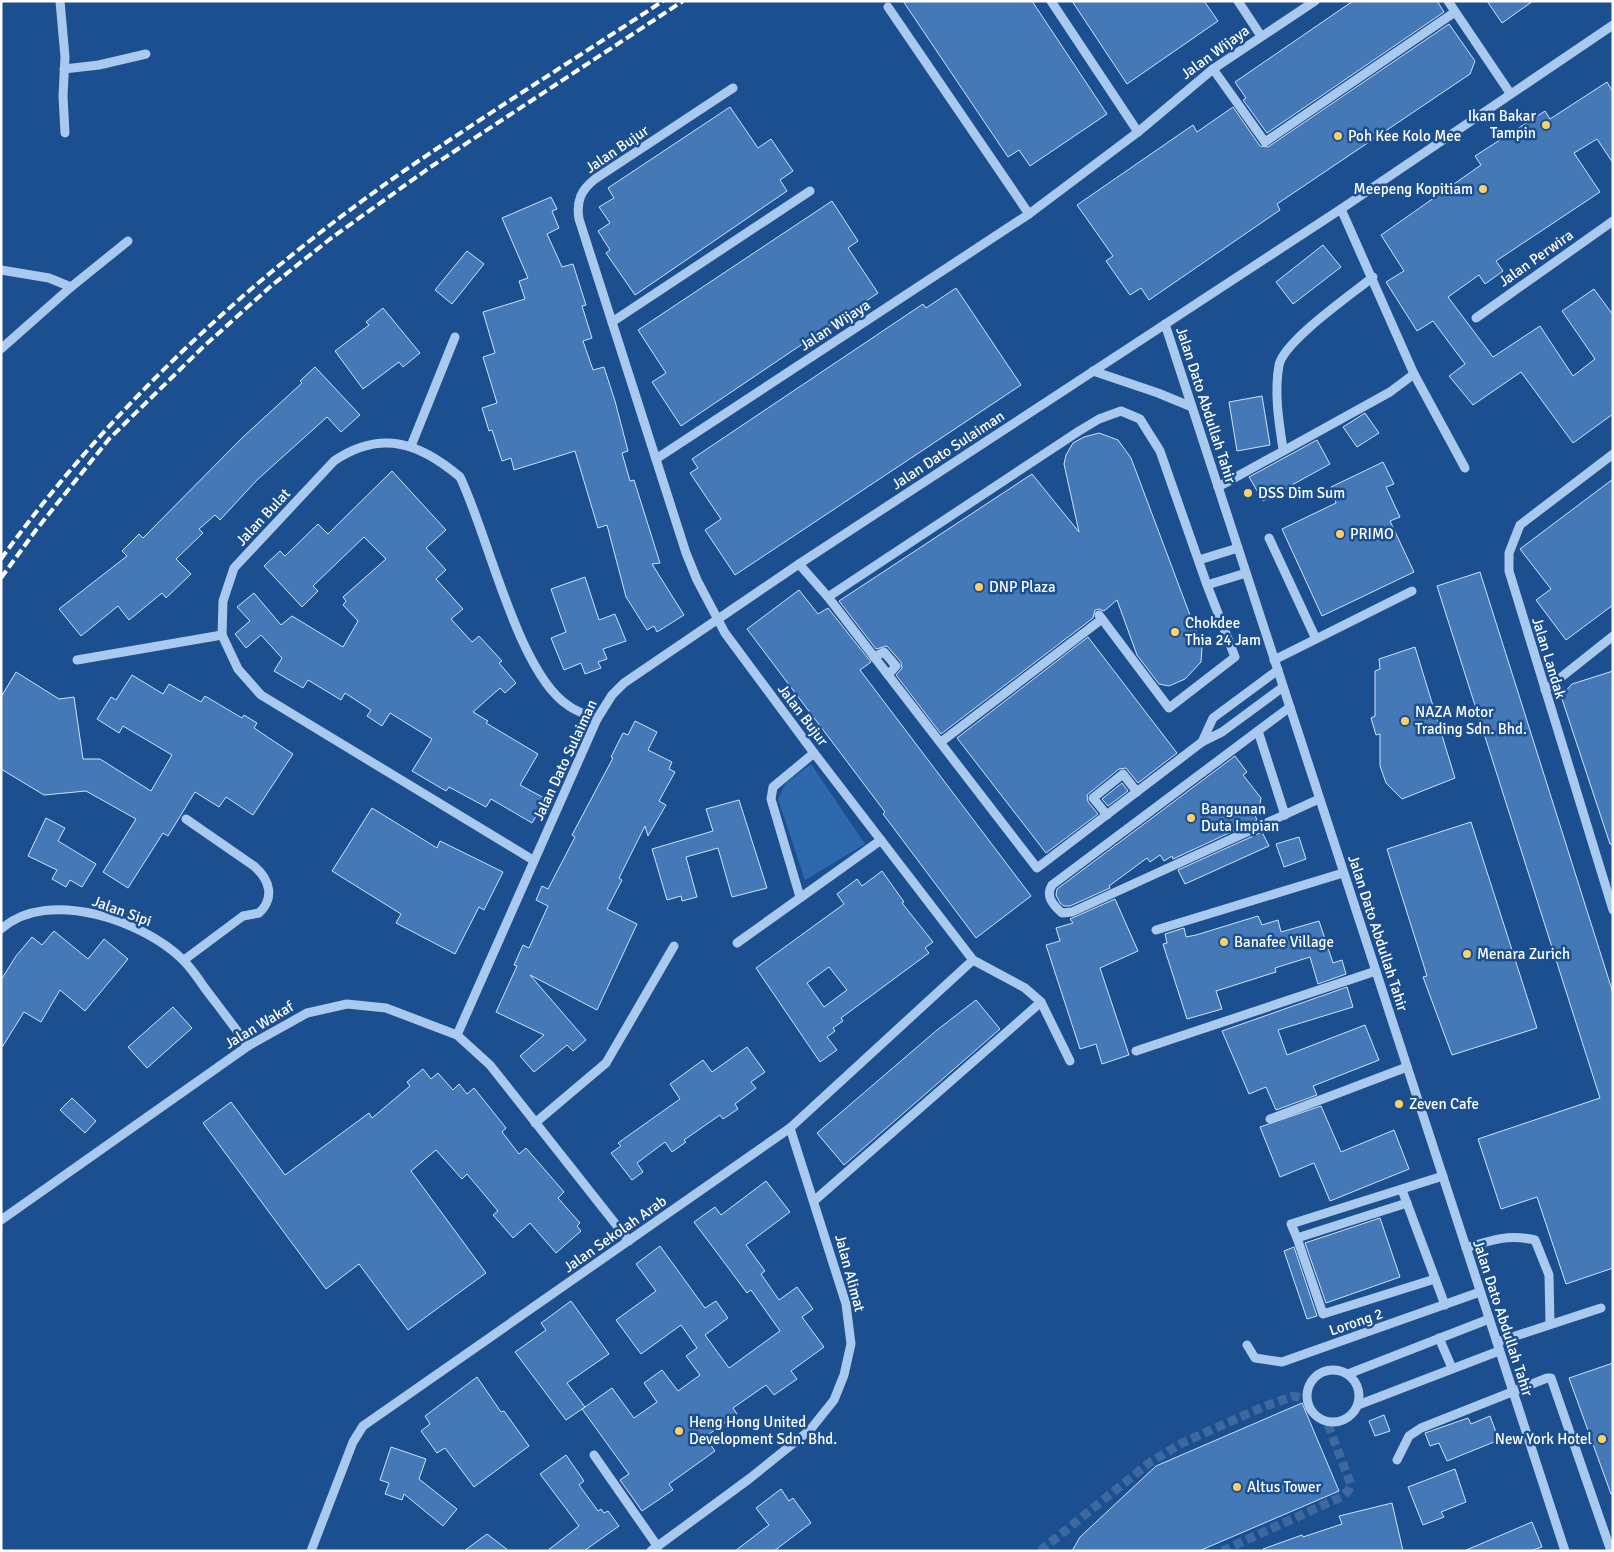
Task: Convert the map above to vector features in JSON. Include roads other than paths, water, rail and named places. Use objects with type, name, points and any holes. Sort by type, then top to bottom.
[{"type":"street","points":[[60,1],[64,69],[62,96],[65,134]]},
{"type":"street","points":[[1051,1],[1138,132]]},
{"type":"street","points":[[1238,1],[1261,36]]},
{"type":"street","name":"Jalan Wijaya","points":[[656,459],[1029,214],[1138,132],[1213,69],[1314,1]]},
{"type":"street","points":[[1448,1],[1510,93]]},
{"type":"street","points":[[888,7],[1029,214]]},
{"type":"street","points":[[1213,69],[1265,142],[1455,12]]},
{"type":"street","name":"Jalan Dato Sulaiman","points":[[457,1035],[596,719],[612,695],[624,683],[717,618],[1341,209],[1510,93],[1612,26]]},
{"type":"street","points":[[64,69],[99,65],[146,54]]},
{"type":"street","name":"Jalan Bujur","points":[[733,88],[589,184],[577,201],[579,219],[686,553],[697,580],[725,633],[814,753],[972,960],[1025,988],[1041,1002],[1070,1061]]},
{"type":"street","points":[[612,322],[810,190]]},
{"type":"street","points":[[1341,209],[1373,277],[1414,374],[1464,468]]},
{"type":"street","name":"Jalan Perwira","points":[[1476,318],[1613,221]]},
{"type":"street","points":[[1,349],[71,287],[128,241]]},
{"type":"street","points":[[1,270],[49,278],[71,287]]},
{"type":"street","points":[[1283,450],[1278,393],[1279,366],[1282,355],[1316,323],[1373,277]]},
{"type":"street","name":"Jalan Dato Abdullah Tahir","points":[[1165,324],[1564,1551]]},
{"type":"street","points":[[411,446],[455,337]]},
{"type":"street","points":[[1093,371],[1158,393],[1192,407]]},
{"type":"street","points":[[1218,487],[1390,392],[1414,374]]},
{"type":"street","points":[[828,597],[1099,419],[1121,411],[1140,419],[1160,451],[1207,585],[1236,657],[1168,708],[1100,617],[941,742]]},
{"type":"street","name":"Jalan Bulat","points":[[533,860],[261,695],[238,669],[222,635],[223,601],[234,568],[334,461],[348,451],[366,445],[388,442],[411,446],[440,459],[460,477],[468,493],[525,649],[548,686],[568,706],[596,719]]},
{"type":"street","name":"Jalan Landak","points":[[1613,454],[1520,525],[1509,553],[1509,571],[1613,910]]},
{"type":"street","points":[[1269,538],[1316,639]]},
{"type":"street","points":[[1198,560],[1238,548]]},
{"type":"street","points":[[799,564],[828,597],[1038,868],[1202,742],[1222,732],[1283,687]]},
{"type":"street","points":[[1207,585],[1246,573]]},
{"type":"street","points":[[1274,660],[1412,591]]},
{"type":"street","points":[[78,660],[222,635]]},
{"type":"street","points":[[1544,690],[1613,636]]},
{"type":"street","points":[[1202,742],[1213,718],[1278,670]]},
{"type":"street","points":[[1290,707],[1052,885],[1049,890],[1049,897],[1062,913],[1072,912],[1319,799]]},
{"type":"street","points":[[1258,731],[1285,815]]},
{"type":"street","points":[[800,897],[771,799],[773,787],[814,753]]},
{"type":"street","points":[[1107,815],[1093,798],[1123,774],[1137,792]]},
{"type":"street","points":[[184,960],[243,916],[259,913],[269,900],[269,886],[264,874],[186,819]]},
{"type":"street","points":[[737,943],[881,840]]},
{"type":"street","points":[[1156,930],[1344,873]]},
{"type":"street","name":"Jalan Sipi","points":[[1,929],[34,911],[70,908],[118,922],[150,935],[184,960],[248,1046]]},
{"type":"street","points":[[535,1123],[606,1063],[674,946]]},
{"type":"street","name":"Jalan Sekolah Arab","points":[[311,1551],[353,1442],[363,1426],[790,1128],[972,960]]},
{"type":"street","points":[[1136,1051],[1376,971]]},
{"type":"street","points":[[815,1200],[1041,1002]]},
{"type":"street","name":"Jalan Wakaf","points":[[1,1220],[248,1046],[307,1013],[347,1004],[386,1008],[457,1035],[490,1065],[629,1241]]},
{"type":"street","points":[[1270,1120],[1407,1066]]},
{"type":"street","name":"Jalan Alimat","points":[[654,1549],[749,1479],[802,1436],[834,1400],[844,1375],[851,1344],[846,1304],[815,1200],[790,1128]]},
{"type":"street","points":[[1434,1279],[1324,1314],[1291,1224],[1443,1176]]},
{"type":"street","points":[[1402,1190],[1445,1305]]},
{"type":"street","points":[[1297,1238],[1407,1203]]},
{"type":"street","points":[[1466,1248],[1507,1237],[1518,1236],[1535,1240],[1549,1274],[1550,1324]]},
{"type":"street","name":"Lorong 2","points":[[1247,1344],[1254,1358],[1282,1362],[1480,1292]]},
{"type":"street","points":[[1358,1406],[1452,1368],[1550,1324],[1601,1308]]},
{"type":"street","points":[[1348,1374],[1489,1319]]},
{"type":"street","points":[[1439,1338],[1452,1368]]},
{"type":"street","points":[[1340,1371],[1348,1374],[1358,1388],[1358,1406],[1354,1413],[1344,1420],[1331,1422],[1315,1416],[1307,1400],[1310,1383],[1323,1372],[1340,1371]]},
{"type":"street","points":[[1397,1460],[1409,1436],[1421,1428],[1547,1378],[1553,1381],[1611,1551]]},
{"type":"street","points":[[594,1456],[654,1549]]},
{"type":"tunnel","points":[[1040,1551],[1149,1463],[1182,1443],[1263,1407],[1294,1396],[1307,1400]]},
{"type":"tunnel","points":[[1222,1551],[1341,1497],[1348,1491],[1351,1485],[1327,1422]]},
{"type":"railway","points":[[1,559],[91,446],[140,393],[245,294],[358,204],[417,162],[663,1]]},
{"type":"railway","points":[[1,578],[36,530],[109,439],[202,348],[271,286],[330,239],[429,168],[683,1]]},
{"type":"place","name":"Ikan Bakar Tampin","points":[[1546,125]]},
{"type":"place","name":"Poh Kee Kolo Mee","points":[[1338,136]]},
{"type":"place","name":"Meepeng Kopitiam","points":[[1483,189]]},
{"type":"place","name":"DSS Dim Sum","points":[[1248,493]]},
{"type":"place","name":"PRIMO","points":[[1340,534]]},
{"type":"place","name":"DNP Plaza","points":[[979,587]]},
{"type":"place","name":"Chokdee Thia 24 Jam","points":[[1175,632]]},
{"type":"place","name":"NAZA Motor Trading Sdn. Bhd.","points":[[1405,721]]},
{"type":"place","name":"Bangunan Duta Impian","points":[[1191,818]]},
{"type":"place","name":"Banafee Village","points":[[1224,942]]},
{"type":"place","name":"Menara Zurich","points":[[1467,954]]},
{"type":"place","name":"Zeven Cafe","points":[[1399,1104]]},
{"type":"place","name":"Heng Hong United Development Sdn. Bhd.","points":[[679,1431]]},
{"type":"place","name":"New York Hotel","points":[[1602,1439]]},
{"type":"place","name":"Altus Tower","points":[[1237,1487]]}]
